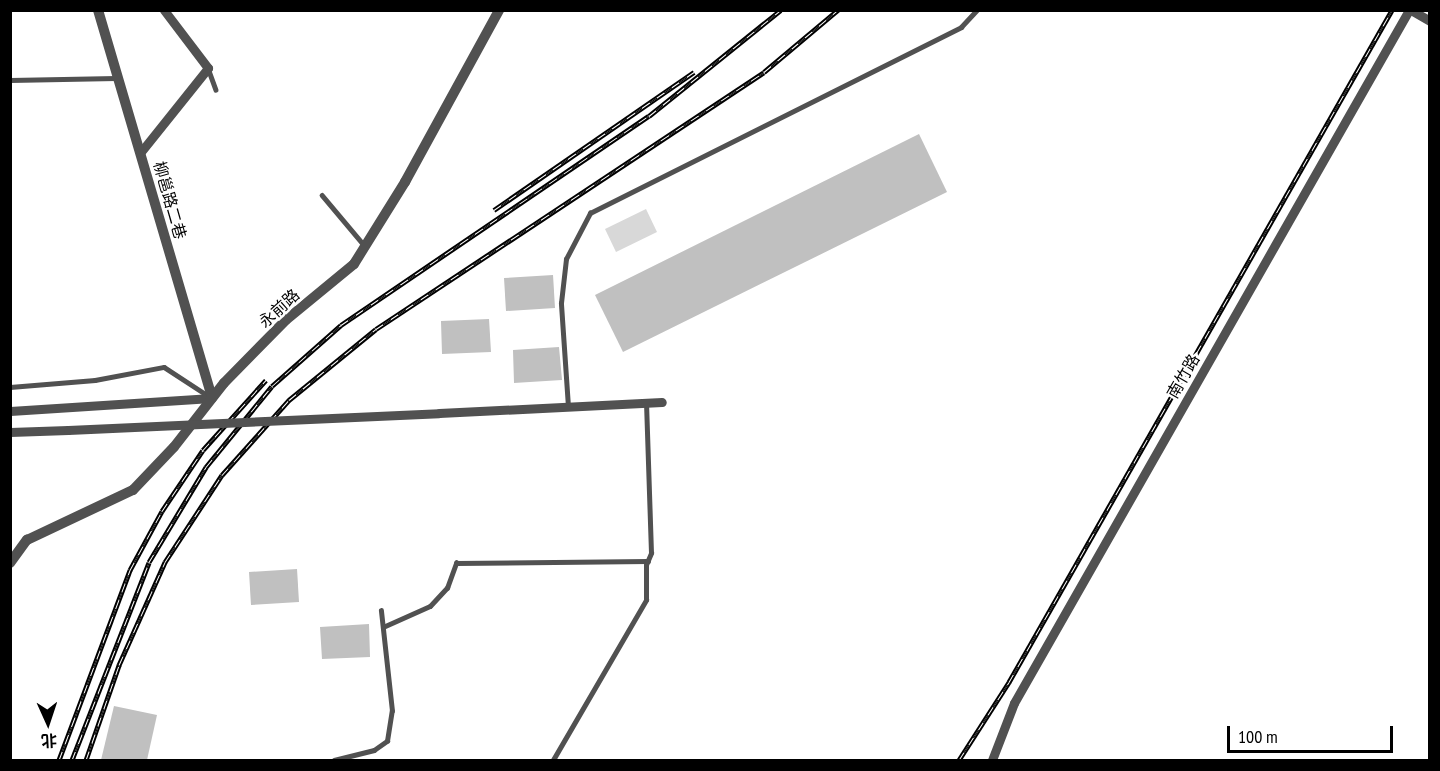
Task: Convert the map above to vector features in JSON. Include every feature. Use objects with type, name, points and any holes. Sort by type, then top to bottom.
[{"type":"street","name":"柳邕路二巷","points":[[98,10],[212,398]]},
{"type":"street","points":[[140,153],[208,68],[164,10]]},
{"type":"street","name":"永前路","points":[[10,563],[27,540],[133,490],[174,447],[212,398],[286,320],[354,264],[499,10]]},
{"type":"street","points":[[1410,10],[1430,21]]},
{"type":"street","name":"南竹路","points":[[992,760],[1014,703],[1410,10]]},
{"type":"street","points":[[10,411],[212,398]]},
{"type":"street","points":[[10,432],[662,402]]},
{"type":"lane","points":[[568,407],[562,292],[566,259],[590,213],[961,27],[977,10]]},
{"type":"lane","points":[[208,68],[216,90]]},
{"type":"lane","points":[[10,80],[118,78]]},
{"type":"lane","points":[[322,195],[365,246]]},
{"type":"lane","points":[[10,387],[95,380],[165,367],[212,398]]},
{"type":"lane","points":[[553,760],[646,600],[648,561],[651,554],[646,403]]},
{"type":"lane","points":[[383,627],[430,606],[447,588],[456,563],[648,561]]},
{"type":"lane","points":[[334,760],[374,750],[387,741],[393,711],[381,611]]},
{"type":"shaded area","points":[[646,209],[657,232],[616,252],[605,229]]},
{"type":"building","points":[[919,134],[947,192],[623,352],[595,295]]},
{"type":"building","points":[[553,275],[555,308],[506,311],[504,278]]},
{"type":"building","points":[[489,319],[491,352],[442,354],[441,321]]},
{"type":"building","points":[[559,347],[562,380],[514,383],[513,350]]},
{"type":"building","points":[[297,569],[299,602],[251,605],[249,572]]},
{"type":"building","points":[[369,624],[370,657],[322,659],[320,627]]},
{"type":"building","points":[[114,706],[157,715],[147,760],[101,760]]},
{"type":"railway","points":[[72,760],[149,562],[206,467],[272,386],[341,325],[649,116],[781,10]]},
{"type":"railway","points":[[86,760],[119,665],[165,562],[222,475],[289,400],[376,329],[764,72],[838,10]]},
{"type":"railway","points":[[959,760],[1009,682],[1392,10]]},
{"type":"railway","points":[[494,210],[694,72]]},
{"type":"railway","points":[[59,760],[130,570],[162,511],[203,450],[266,380]]}]
